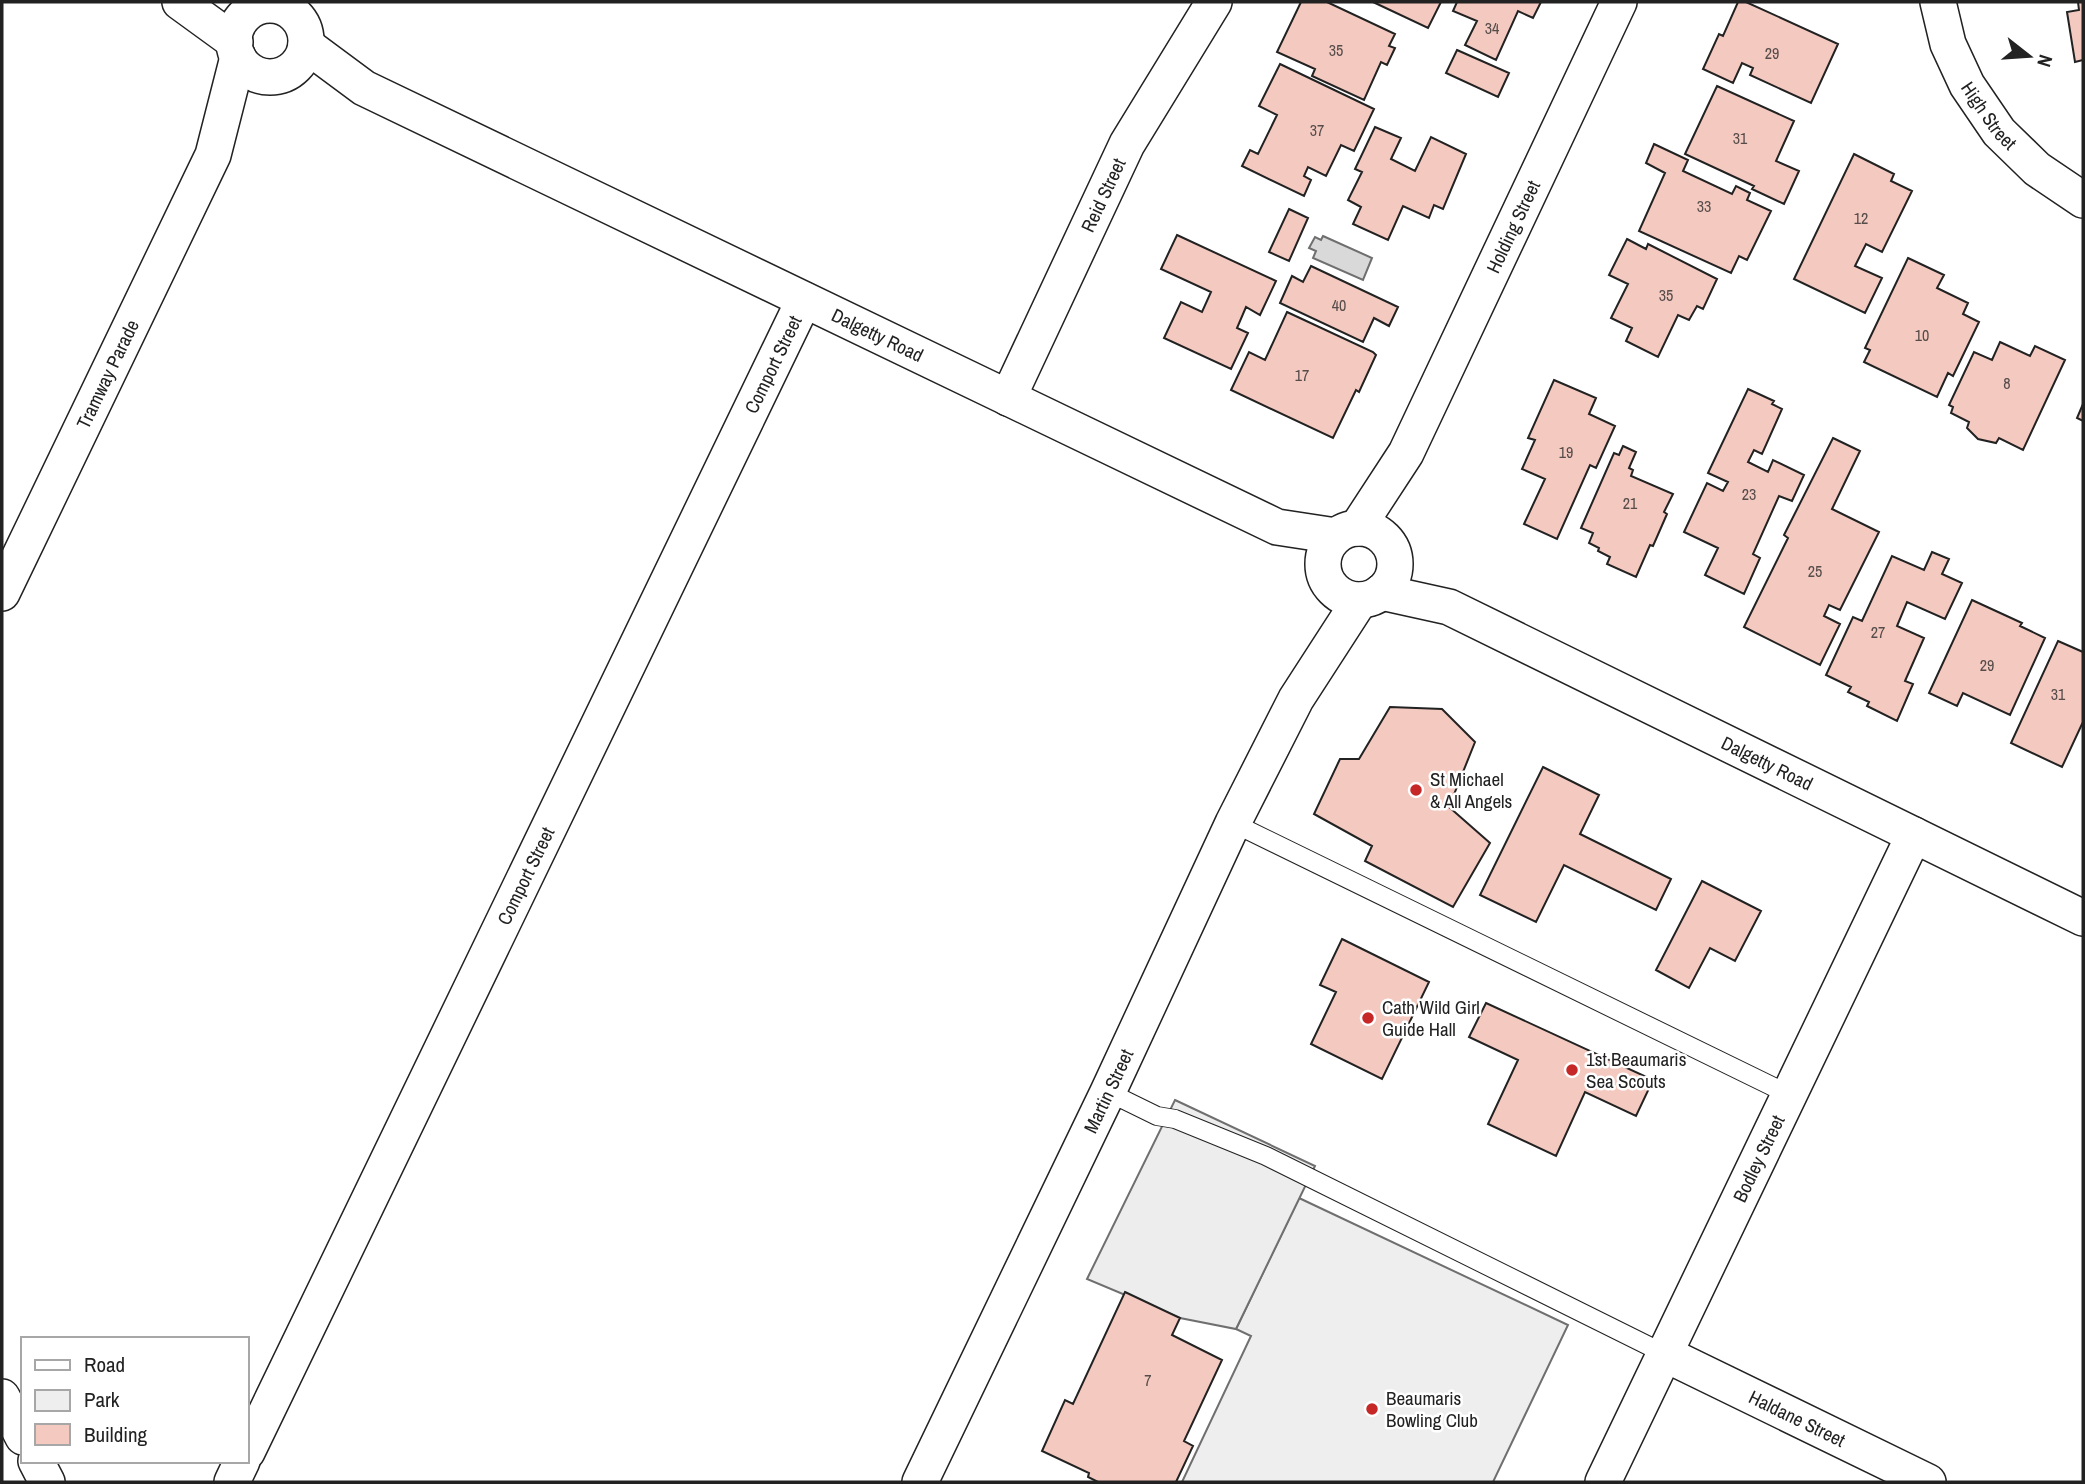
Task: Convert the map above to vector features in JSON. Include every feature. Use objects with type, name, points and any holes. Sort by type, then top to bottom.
[{"type":"street","points":[[180,2],[252,24],[289,10],[296,44],[264,77],[253,73],[252,24]]},
{"type":"street","points":[[207,2],[252,24]]},
{"type":"street","name":"Reid Street","points":[[1008,398],[1127,144],[1213,2]]},
{"type":"street","name":"Holding Street","points":[[1358,564],[1406,453],[1619,2]]},
{"type":"street","name":"High Street","points":[[1938,2],[1948,44],[1967,86],[1999,132],[2038,169],[2083,200]]},
{"type":"street","name":"Tramway Parade","points":[[2,593],[213,155],[252,24]]},
{"type":"street","name":"Tramway Parade","points":[[213,155],[296,44]]},
{"type":"street","name":"Dalgetty Road","points":[[296,44],[364,88],[1449,607],[2083,918]]},
{"type":"street","name":"Comport Street","points":[[248,1450],[804,300]]},
{"type":"street","name":"Martin Street","points":[[920,1482],[1108,1092],[1233,823],[1296,699],[1358,564]]},
{"type":"street","name":"Bodley Street","points":[[1603,1482],[1914,835]]},
{"type":"street","name":"Haldane Street","points":[[1665,1354],[1928,1482]]},
{"type":"street","points":[[2,1397],[21,1433]]},
{"type":"street","points":[[37,1463],[47,1482]]},
{"type":"street","points":[[232,1482],[242,1463]]},
{"type":"lane","points":[[1233,823],[1790,1095]]},
{"type":"lane","points":[[1108,1092],[1157,1116],[1175,1119],[1266,1156],[1665,1354]]},
{"type":"green space","name":"Beaumaris Bowling Club","points":[[1299,1198],[1568,1325],[1493,1482],[1182,1482],[1251,1336],[1236,1329]]},
{"type":"shaded area","points":[[1323,236],[1372,258],[1363,280],[1313,258],[1316,251],[1309,248],[1315,237],[1321,240]]},
{"type":"shaded area","points":[[1175,1100],[1315,1166],[1236,1329],[1180,1318],[1087,1279]]},
{"type":"building","points":[[1301,2],[1327,2],[1395,34],[1389,46],[1395,48],[1387,65],[1381,62],[1364,100],[1312,76],[1315,69],[1277,52]]},
{"type":"building","points":[[1373,2],[1441,2],[1428,28]]},
{"type":"building","points":[[1457,2],[1541,2],[1533,18],[1518,11],[1496,60],[1465,45],[1477,21],[1453,11]]},
{"type":"building","points":[[1738,2],[1746,2],[1838,44],[1811,103],[1750,75],[1753,68],[1742,63],[1733,83],[1703,69],[1719,34],[1723,36]]},
{"type":"building","points":[[2078,2],[2083,2],[2083,60],[2075,62],[2067,12],[2079,10]]},
{"type":"building","points":[[1457,50],[1509,73],[1498,97],[1446,73]]},
{"type":"building","points":[[1280,64],[1374,109],[1354,151],[1341,145],[1326,176],[1308,167],[1304,176],[1311,180],[1304,196],[1242,166],[1250,150],[1258,154],[1277,115],[1259,106]]},
{"type":"building","points":[[1717,86],[1794,121],[1776,161],[1799,171],[1784,204],[1752,189],[1754,186],[1685,154]]},
{"type":"building","points":[[1375,127],[1401,138],[1391,159],[1415,171],[1431,137],[1466,154],[1443,209],[1434,205],[1429,218],[1403,206],[1388,240],[1353,224],[1361,207],[1348,200],[1362,172],[1355,169]]},
{"type":"building","points":[[1654,144],[1688,160],[1683,171],[1732,194],[1736,186],[1750,193],[1747,200],[1771,211],[1747,260],[1739,256],[1731,273],[1639,231],[1665,173],[1646,163]]},
{"type":"building","points":[[1854,154],[1894,174],[1891,181],[1912,191],[1882,252],[1866,244],[1855,266],[1882,278],[1865,313],[1794,279]]},
{"type":"building","points":[[1289,209],[1308,218],[1289,261],[1269,252]]},
{"type":"building","points":[[1177,235],[1276,281],[1260,315],[1246,307],[1237,328],[1248,333],[1231,369],[1164,338],[1181,302],[1202,312],[1211,292],[1161,269]]},
{"type":"building","points":[[1627,239],[1646,249],[1648,244],[1717,279],[1703,309],[1697,306],[1689,320],[1678,315],[1658,357],[1626,341],[1632,328],[1611,318],[1628,284],[1609,275]]},
{"type":"building","points":[[1908,258],[1944,275],[1937,288],[1968,303],[1963,314],[1979,322],[1953,376],[1948,373],[1937,397],[1864,362],[1870,350],[1865,348]]},
{"type":"building","points":[[1311,266],[1398,307],[1389,326],[1374,318],[1363,342],[1280,303],[1292,276],[1303,282]]},
{"type":"building","points":[[1287,312],[1376,355],[1333,438],[1231,390],[1249,352],[1265,360]]},
{"type":"building","points":[[2000,342],[2030,356],[2035,346],[2065,360],[2023,450],[1999,438],[1996,443],[1978,439],[1967,428],[1969,422],[1951,413],[1953,407],[1949,405],[1974,352],[1992,360]]},
{"type":"building","points":[[1554,380],[1596,398],[1589,414],[1615,426],[1596,468],[1590,465],[1557,539],[1524,524],[1545,479],[1522,469],[1535,440],[1528,438]]},
{"type":"building","points":[[1748,389],[1774,401],[1772,404],[1782,409],[1762,454],[1754,450],[1748,462],[1768,472],[1773,460],[1804,475],[1792,501],[1779,496],[1753,554],[1760,558],[1744,594],[1705,575],[1718,548],[1684,532],[1707,483],[1723,491],[1728,482],[1708,473]]},
{"type":"building","points":[[2083,404],[2083,421],[2077,418]]},
{"type":"building","points":[[1833,438],[1860,451],[1832,509],[1879,532],[1840,610],[1829,605],[1824,616],[1840,624],[1820,665],[1744,627],[1788,538],[1784,535]]},
{"type":"building","points":[[1623,446],[1636,452],[1629,468],[1633,470],[1631,476],[1673,494],[1653,546],[1650,545],[1636,577],[1607,564],[1610,557],[1589,543],[1593,533],[1581,528],[1614,453],[1619,455]]},
{"type":"building","points":[[1932,552],[1949,559],[1942,574],[1962,583],[1945,619],[1907,602],[1897,626],[1924,638],[1905,681],[1913,684],[1897,721],[1867,706],[1869,702],[1848,692],[1851,687],[1826,675],[1853,617],[1862,621],[1892,556],[1924,570]]},
{"type":"building","points":[[1972,600],[2022,623],[2020,626],[2045,638],[2010,715],[1963,693],[1957,706],[1929,693]]},
{"type":"building","points":[[2058,641],[2083,652],[2083,725],[2062,767],[2011,743]]},
{"type":"building","points":[[1390,707],[1442,709],[1475,742],[1449,807],[1490,843],[1453,907],[1365,861],[1372,846],[1314,814],[1340,759],[1359,759]]},
{"type":"building","points":[[1543,767],[1599,795],[1580,834],[1671,879],[1656,910],[1564,865],[1536,922],[1480,895]]},
{"type":"building","points":[[1702,881],[1761,911],[1735,961],[1710,948],[1689,988],[1656,970]]},
{"type":"building","name":"Cath Wild Girl Guide Hall","points":[[1342,939],[1429,982],[1382,1079],[1311,1044],[1336,992],[1320,985]]},
{"type":"building","name":"1st Beaumaris Sea Scouts","points":[[1486,1003],[1653,1080],[1636,1116],[1585,1092],[1556,1156],[1488,1124],[1518,1060],[1469,1037]]},
{"type":"building","points":[[1125,1292],[1180,1318],[1172,1335],[1222,1360],[1184,1441],[1193,1446],[1176,1482],[1098,1482],[1088,1477],[1089,1473],[1042,1451],[1065,1400],[1073,1404]]},
{"type":"place","name":"St Michael & All Angels","points":[[1416,790]]},
{"type":"place","name":"Cath Wild Girl Guide Hall","points":[[1368,1018]]},
{"type":"place","name":"1st Beaumaris Sea Scouts","points":[[1572,1070]]},
{"type":"place","name":"Beaumaris Bowling Club","points":[[1372,1409]]}]
